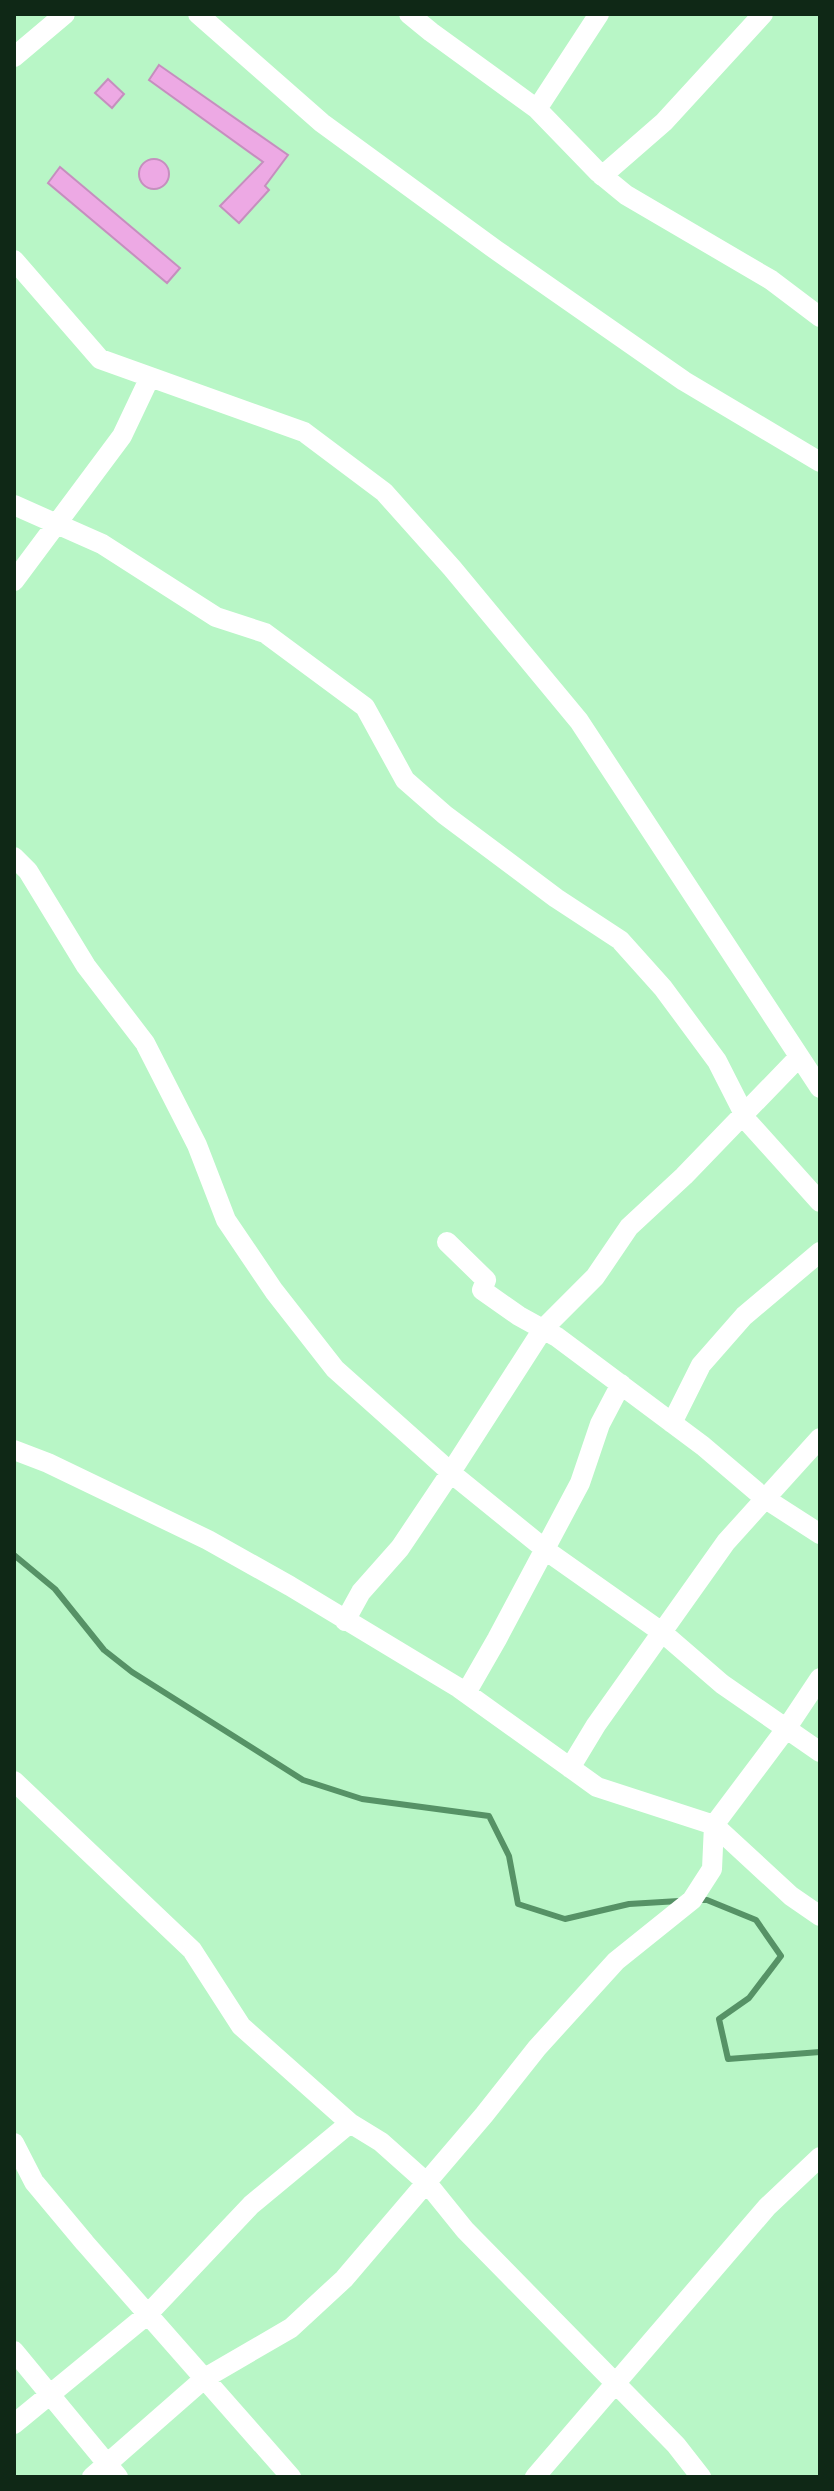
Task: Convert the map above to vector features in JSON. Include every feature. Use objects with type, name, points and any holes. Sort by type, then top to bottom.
[{"type":"street","points":[[14,57],[65,14]]},
{"type":"street","points":[[198,14],[322,123],[496,250],[684,381],[820,462]]},
{"type":"street","points":[[409,14],[537,109],[602,176],[626,195],[771,280],[820,317]]},
{"type":"street","points":[[537,109],[599,14]]},
{"type":"street","points":[[602,176],[664,122],[763,14]]},
{"type":"street","points":[[14,260],[100,359],[304,432],[384,492],[452,568],[579,721],[820,1088]]},
{"type":"street","points":[[14,581],[122,436],[150,377]]},
{"type":"street","points":[[14,505],[102,544],[216,617],[265,633],[365,707],[405,780],[445,815],[556,898],[620,940],[663,988],[717,1061],[748,1122],[820,1202]]},
{"type":"street","points":[[14,857],[28,871],[86,966],[145,1043],[197,1145],[226,1220],[274,1291],[335,1369],[451,1472],[544,1548],[663,1633],[722,1684],[820,1752]]},
{"type":"street","points":[[345,1621],[361,1592],[400,1548],[543,1329],[595,1277],[629,1227],[799,1057]]},
{"type":"street","points":[[447,1242],[486,1280],[482,1290],[621,1384],[764,1498],[820,1534]]},
{"type":"street","points":[[672,1423],[701,1365],[735,1326],[820,1252]]},
{"type":"street","points":[[466,1693],[580,1483],[600,1424],[621,1384]]},
{"type":"street","points":[[570,1768],[596,1725],[726,1542],[820,1438]]},
{"type":"street","points":[[14,1450],[48,1463],[208,1540],[466,1693],[597,1787],[714,1825],[791,1896],[820,1916]]},
{"type":"street","points":[[14,2351],[106,2473],[205,2378],[291,2328],[344,2279],[537,2048],[616,1961],[692,1900],[712,1869],[714,1825],[820,1678]]},
{"type":"street","points":[[14,1781],[192,1950],[241,2026],[350,2123],[381,2142],[427,2183],[465,2230],[676,2445],[701,2477]]},
{"type":"street","points":[[14,2424],[148,2314],[251,2205],[350,2123]]},
{"type":"street","points":[[14,2143],[34,2182],[291,2477]]},
{"type":"street","points":[[535,2477],[767,2207],[820,2157]]},
{"type":"building","points":[[159,65],[288,155],[265,186],[269,190],[239,223],[220,206],[263,162],[149,80]]},
{"type":"building","points":[[108,79],[124,94],[112,108],[95,93]]},
{"type":"building","points":[[154,159],[165,163],[169,174],[165,185],[154,189],[143,185],[139,174],[143,163]]},
{"type":"building","points":[[60,167],[180,268],[167,283],[48,183]]},
{"type":"waterway","points":[[14,1555],[55,1589],[104,1650],[132,1672],[303,1780],[362,1799],[489,1816],[509,1856],[518,1904],[565,1919],[629,1904],[679,1901]]},
{"type":"waterway","points":[[699,1900],[707,1900],[756,1920],[781,1956],[749,1998],[719,2019],[728,2059],[820,2052]]}]
